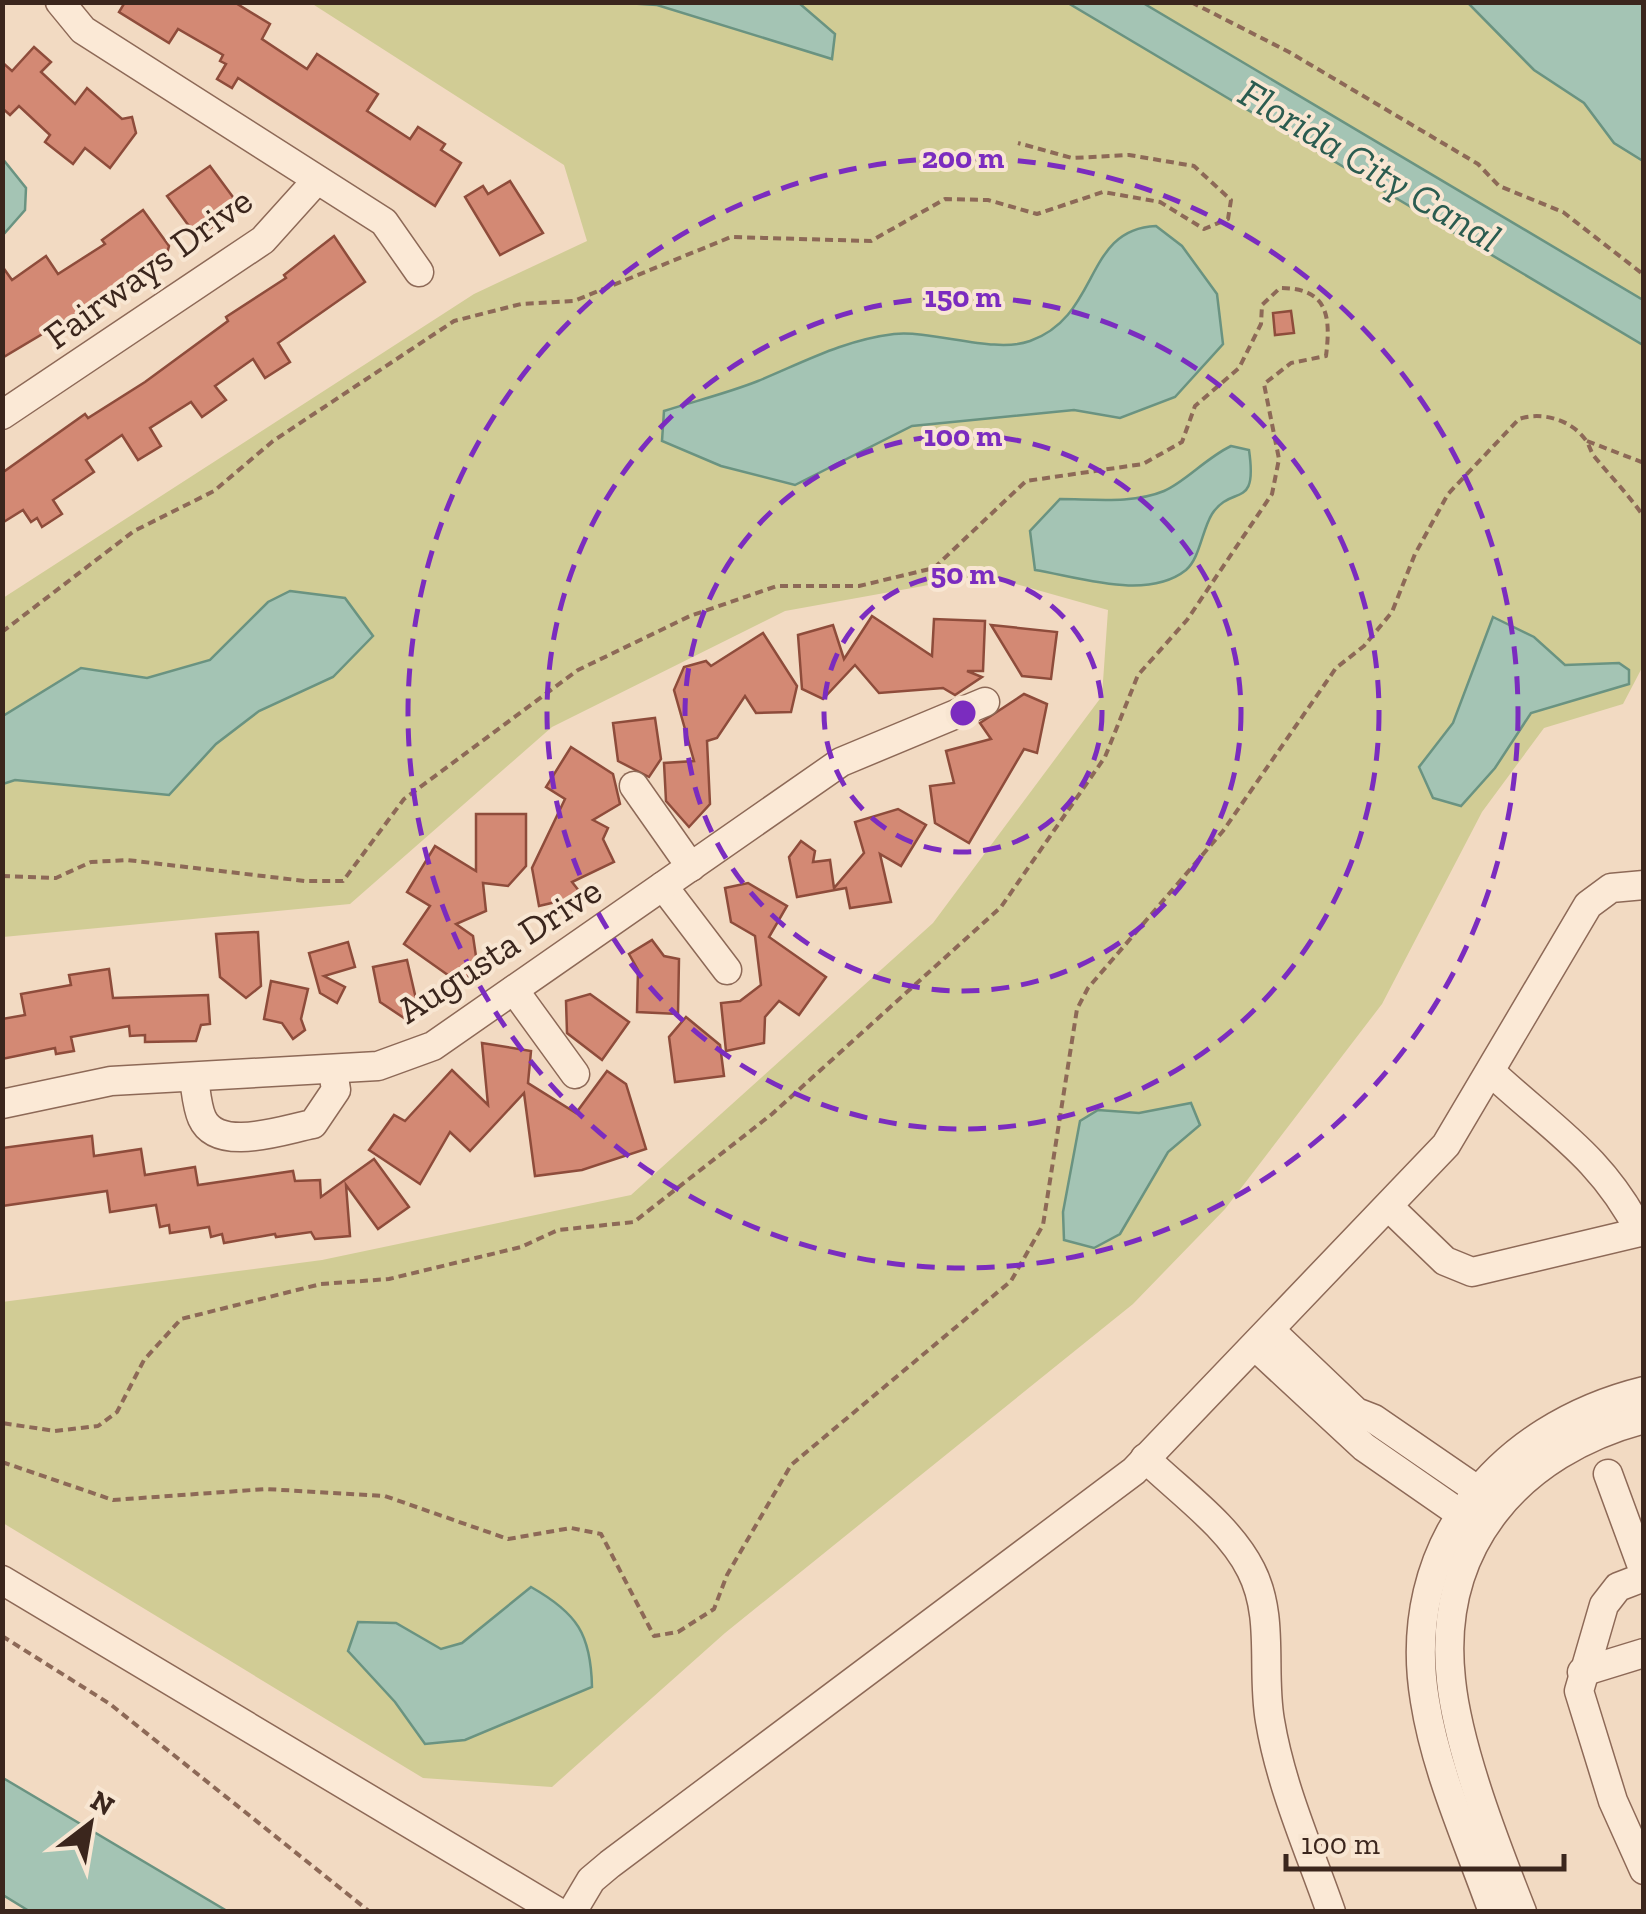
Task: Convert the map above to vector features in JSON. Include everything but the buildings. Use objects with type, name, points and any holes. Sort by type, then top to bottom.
[{"type":"street","name":"Fairways Drive","points":[[2,415],[263,240],[317,180],[83,30],[60,2]]},
{"type":"street","points":[[317,180],[384,222],[419,272]]},
{"type":"street","name":"Augusta Drive","points":[[2,1104],[110,1081],[378,1066],[433,1046],[842,762],[985,702]]},
{"type":"street","points":[[634,786],[691,866]]},
{"type":"street","points":[[572,1912],[592,1880],[610,1864],[1098,1501],[1145,1458],[1446,1145],[1588,904],[1610,888],[1644,885]]},
{"type":"street","points":[[663,886],[727,970]]},
{"type":"street","points":[[514,990],[574,1074]]},
{"type":"street","points":[[194,1079],[202,1120],[220,1134],[244,1136],[313,1124],[336,1090],[333,1071]]},
{"type":"street","points":[[1389,1206],[1445,1261],[1472,1272],[1642,1232],[1619,1192],[1594,1161],[1490,1072]]},
{"type":"street","points":[[1269,1332],[1364,1401],[1374,1418],[1488,1497]]},
{"type":"street","points":[[1269,1332],[1364,1447],[1472,1522]]},
{"type":"street","points":[[1493,1912],[1432,1733],[1422,1680],[1428,1590],[1488,1497],[1538,1434],[1599,1404],[1644,1391]]},
{"type":"street","points":[[1488,1497],[1549,1458],[1599,1433],[1644,1419]]},
{"type":"street","points":[[1145,1458],[1237,1548],[1252,1572],[1265,1611],[1266,1690],[1276,1752],[1331,1912]]},
{"type":"street","points":[[1608,1474],[1644,1574],[1610,1594],[1582,1672],[1580,1704],[1613,1801],[1644,1870]]},
{"type":"street","points":[[1472,1522],[1450,1641],[1451,1683],[1460,1731],[1522,1912]]},
{"type":"street","points":[[2,1580],[558,1912]]},
{"type":"street","points":[[1582,1672],[1644,1653]]},
{"type":"path","points":[[1190,2],[1352,89],[1478,164],[1499,186],[1563,212],[1644,275]]},
{"type":"path","points":[[2,632],[134,531],[214,491],[273,441],[454,322],[520,304],[574,302],[731,237],[871,241],[945,200],[988,200],[1038,214],[1103,192],[1160,202],[1204,229],[1228,219],[1231,200],[1194,166],[1129,155],[1072,158],[1018,143]]},
{"type":"path","points":[[2,1462],[113,1500],[266,1489],[386,1496],[508,1539],[570,1528],[601,1534],[654,1636],[678,1632],[714,1609],[727,1575],[792,1465],[1010,1281],[1030,1254],[1043,1224],[1077,1009],[1088,988],[1223,831],[1336,668],[1364,646],[1392,612],[1415,554],[1448,494],[1519,419],[1535,413],[1557,419],[1587,441],[1644,464]]},
{"type":"path","points":[[1587,441],[1591,454],[1616,476],[1644,516]]},
{"type":"path","points":[[2,1636],[110,1704],[370,1912]]},
{"type":"shaded area","points":[[311,3],[1643,3],[1644,664],[1623,704],[1544,728],[1482,812],[1382,1004],[1225,1209],[1133,1304],[725,1633],[552,1787],[423,1778],[3,1523],[2,1302],[322,1260],[631,1195],[933,923],[1102,696],[1108,610],[984,575],[785,611],[552,727],[350,904],[3,937],[3,598],[474,294],[587,241],[564,165]]},
{"type":"water","points":[[625,3],[799,3],[835,34],[832,59],[657,5]]},
{"type":"water","name":"Florida City Canal","points":[[1068,3],[1143,3],[1643,300],[1643,345]]},
{"type":"water","points":[[1468,3],[1643,3],[1643,161],[1614,143],[1584,103],[1534,70]]},
{"type":"water","points":[[2,158],[26,188],[25,210],[3,235]]},
{"type":"water","points":[[1156,226],[1182,246],[1217,294],[1223,344],[1175,397],[1120,418],[1074,410],[912,426],[795,485],[721,466],[662,441],[664,411],[747,385],[858,341],[910,334],[999,345],[1030,341],[1053,329],[1069,313],[1116,242],[1133,231]]},
{"type":"water","points":[[1231,446],[1249,450],[1250,482],[1247,489],[1212,514],[1195,558],[1186,570],[1170,579],[1133,585],[1035,570],[1030,531],[1060,499],[1113,500],[1152,495],[1172,487]]},
{"type":"water","points":[[290,591],[345,598],[373,636],[333,677],[259,711],[216,744],[169,795],[15,780],[3,784],[3,716],[81,668],[147,678],[210,660],[268,602]]},
{"type":"water","points":[[1493,617],[1534,637],[1565,665],[1619,663],[1629,670],[1629,684],[1531,713],[1495,768],[1461,806],[1433,798],[1419,767],[1453,723]]},
{"type":"water","points":[[1191,1103],[1200,1125],[1168,1152],[1120,1234],[1094,1248],[1064,1240],[1063,1212],[1080,1121],[1098,1110],[1139,1113]]},
{"type":"water","points":[[531,1587],[560,1606],[578,1627],[589,1653],[592,1687],[465,1740],[425,1744],[395,1702],[348,1651],[358,1622],[396,1623],[441,1649],[462,1643]]},
{"type":"water","points":[[3,1778],[227,1911],[29,1911],[3,1895]]}]
